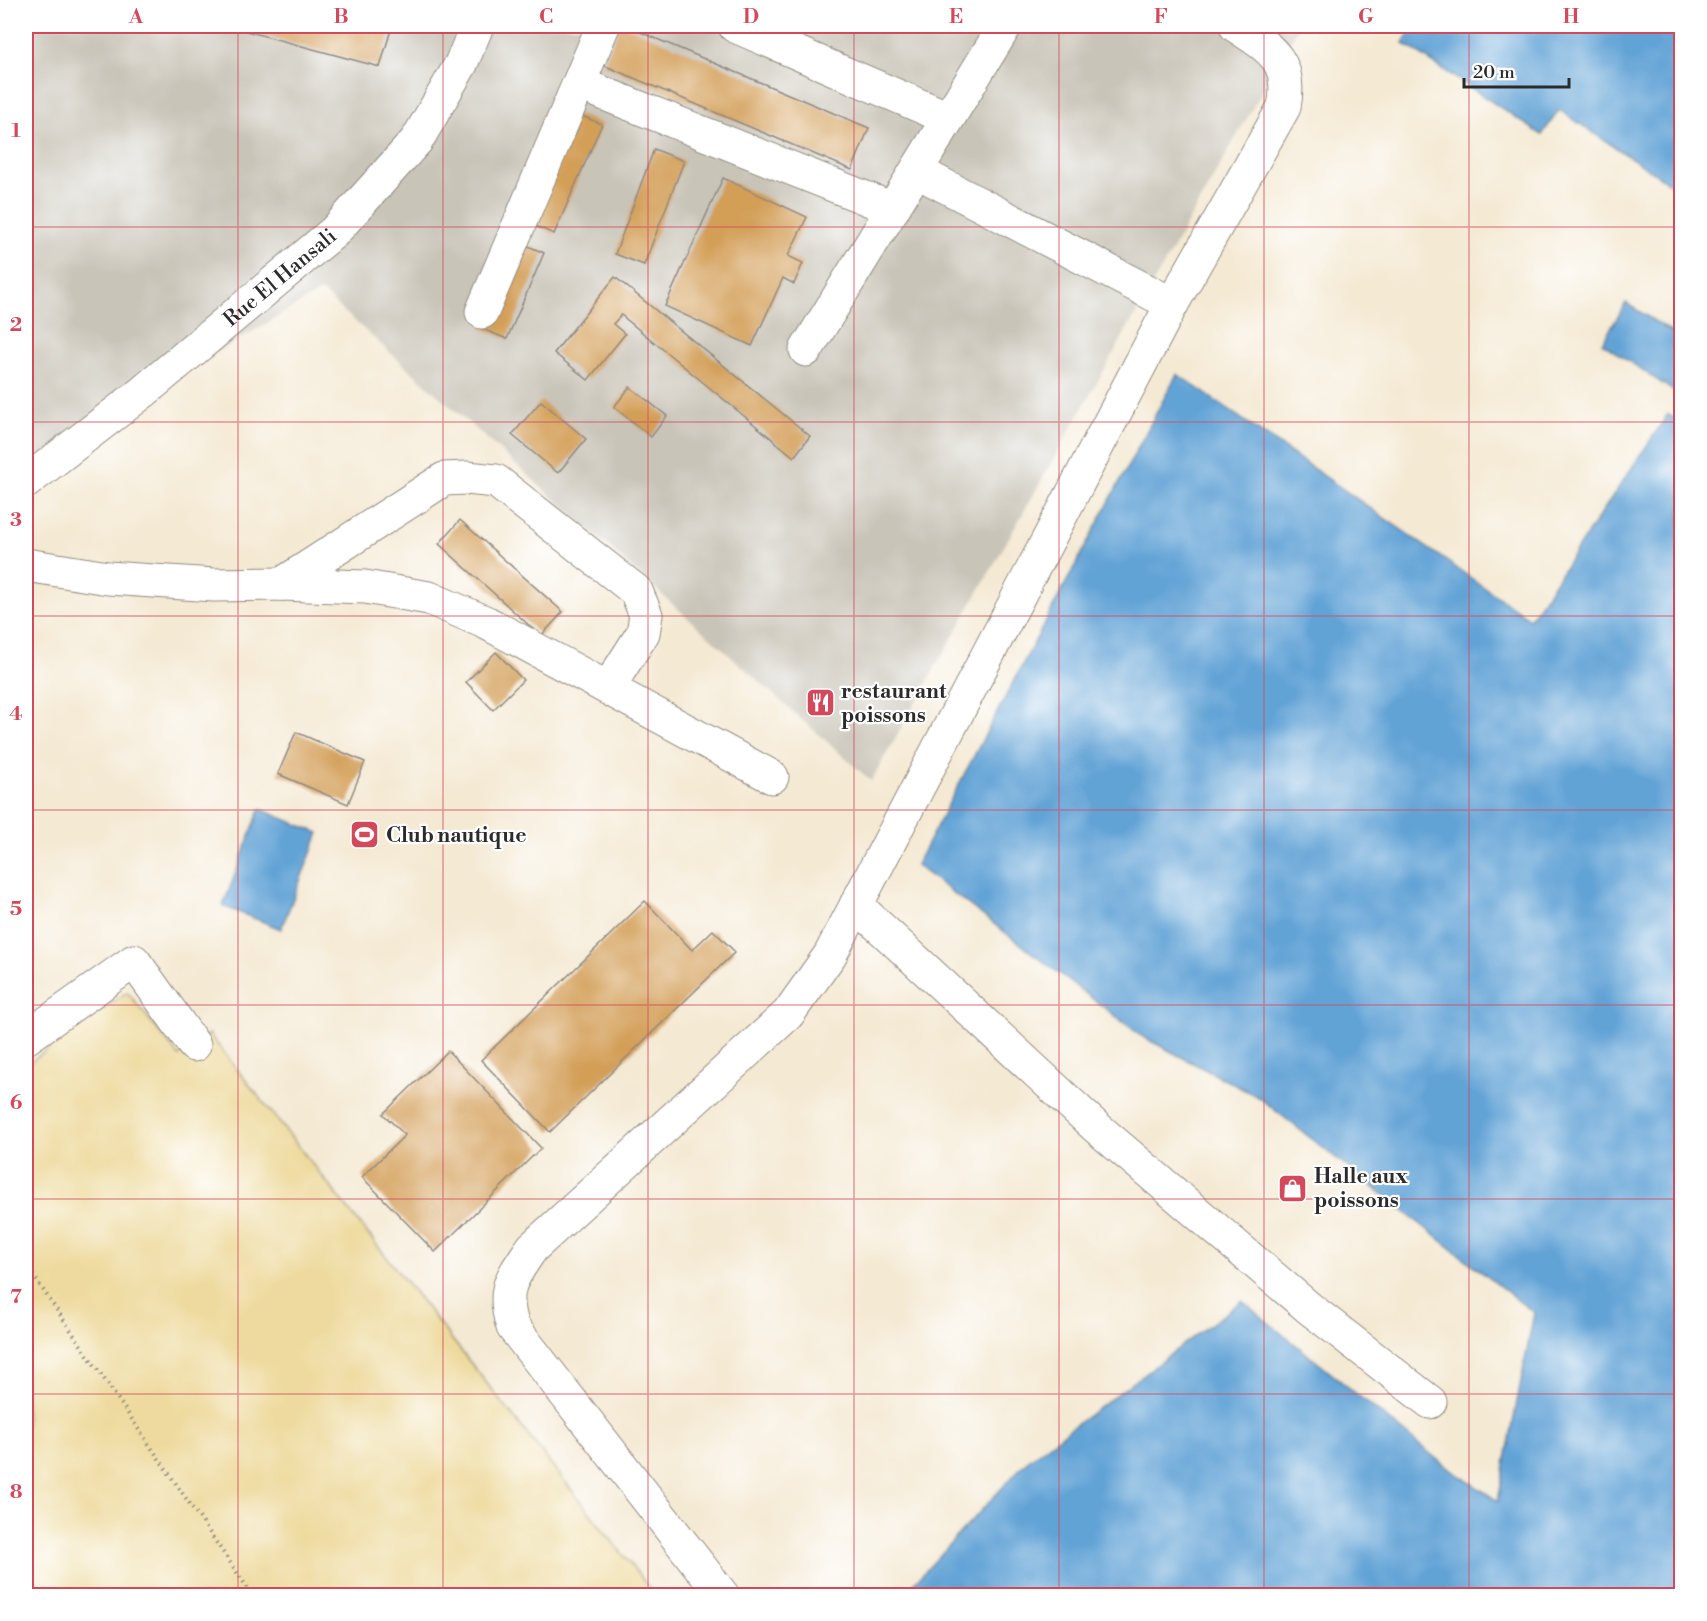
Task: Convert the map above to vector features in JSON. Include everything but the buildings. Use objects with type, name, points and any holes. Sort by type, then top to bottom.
[{"type":"street","name":"Rue El Hansali","points":[[26,482],[143,392],[334,232],[417,140],[461,64],[477,26]]},
{"type":"street","points":[[482,312],[603,26]]},
{"type":"street","points":[[735,26],[948,118]]},
{"type":"street","points":[[806,350],[1005,26]]},
{"type":"street","points":[[723,1596],[513,1327],[506,1304],[512,1278],[532,1248],[788,1014],[830,956],[1172,304],[1284,107],[1288,87],[1281,61],[1261,41],[1236,26]]},
{"type":"street","points":[[580,84],[893,209]]},
{"type":"street","points":[[916,171],[1172,304]]},
{"type":"street","points":[[282,584],[444,479],[467,478],[496,481],[636,591],[646,615],[643,633],[608,688]]},
{"type":"street","points":[[26,565],[108,578],[214,585],[282,584],[364,587],[429,598],[486,623],[772,777]]},
{"type":"street","points":[[856,904],[1095,1127],[1309,1308],[1430,1402]]},
{"type":"street","points":[[26,1038],[134,961],[194,1045]]},
{"type":"path","points":[[26,1265],[253,1596]]},
{"type":"shaded area","points":[[26,26],[1299,26],[871,781],[321,291],[26,465]]},
{"type":"sand","points":[[127,992],[179,1056],[209,1034],[655,1595],[26,1595],[26,1065]]},
{"type":"water","points":[[1413,26],[1681,26],[1681,191],[1559,110],[1542,135],[1403,43]]},
{"type":"water","points":[[1626,303],[1681,338],[1681,396],[1602,343]]},
{"type":"water","points":[[1177,374],[1530,619],[1668,414],[1681,423],[1681,1595],[903,1595],[1026,1462],[1242,1301],[1448,1468],[1498,1501],[1534,1313],[1258,1097],[1143,1037],[916,865]]},
{"type":"water","points":[[260,809],[319,833],[281,929],[223,906]]},
{"type":"place","name":"restaurant poissons","points":[[820,703]]},
{"type":"place","name":"Club nautique","points":[[365,835]]},
{"type":"place","name":"Halle aux poissons","points":[[1293,1188]]}]
